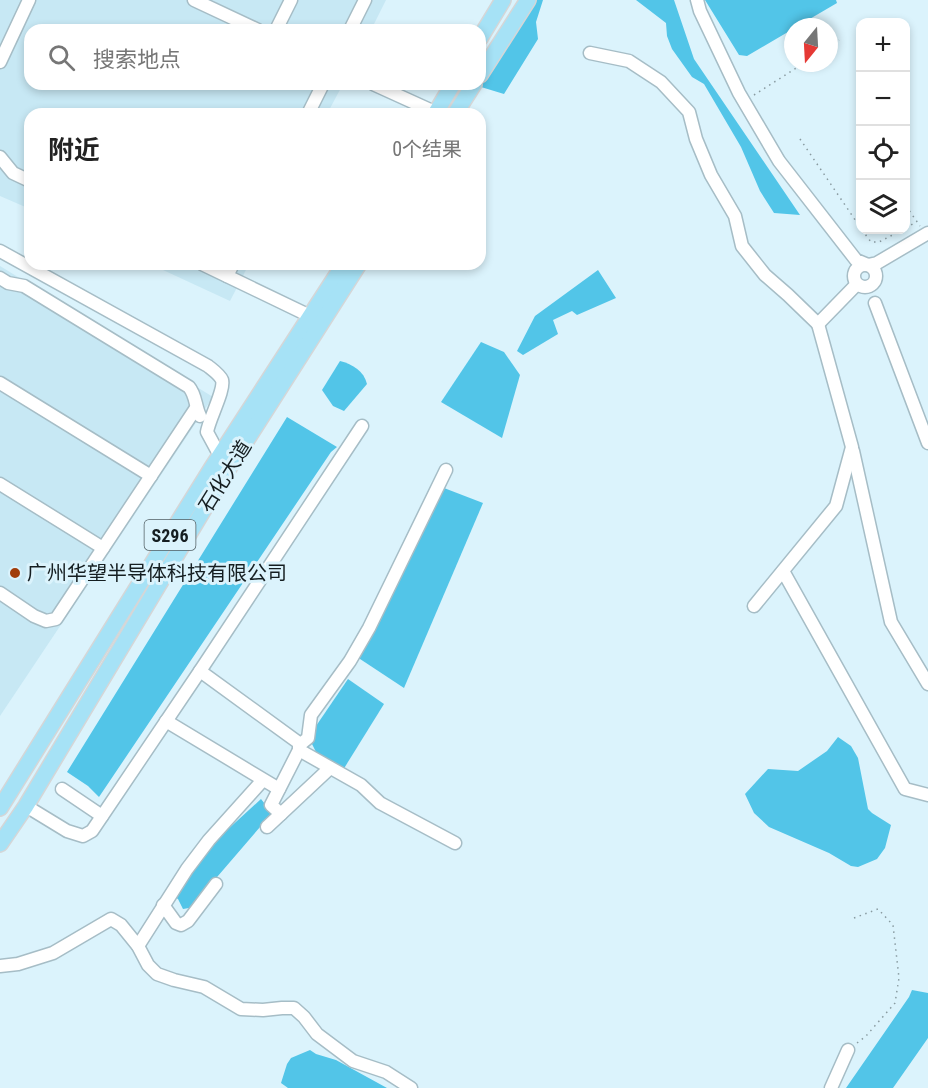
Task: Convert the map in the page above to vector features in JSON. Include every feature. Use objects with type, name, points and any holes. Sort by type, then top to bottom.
[{"type":"main road","points":[[486,28],[503,0]]},
{"type":"main road","points":[[486,66],[528,0]]},
{"type":"main road","points":[[439,108],[450,90]]},
{"type":"main road","points":[[459,108],[470,90]]},
{"type":"main road","name":"石化大道","points":[[0,844],[26,806],[310,316],[340,270]]},
{"type":"main road","name":"石化大道","points":[[0,808],[226,460],[355,270]]},
{"type":"street","points":[[0,62],[29,0]]},
{"type":"street","points":[[194,0],[245,24]]},
{"type":"street","points":[[279,24],[291,0]]},
{"type":"street","points":[[353,24],[365,0]]},
{"type":"street","points":[[697,0],[739,93],[779,161],[850,254],[856,260],[874,269],[876,279]]},
{"type":"street","points":[[590,53],[629,61],[661,82],[689,112],[696,139],[711,175],[735,216],[742,246],[765,275],[818,324],[852,447],[891,622],[928,684]]},
{"type":"street","points":[[311,108],[320,90]]},
{"type":"street","points":[[386,90],[423,108]]},
{"type":"street","points":[[0,157],[13,173],[24,178]]},
{"type":"street","points":[[818,324],[857,281],[857,267],[884,260],[927,233]]},
{"type":"street","points":[[0,250],[24,263]]},
{"type":"street","points":[[850,254],[857,281],[863,287],[870,286],[876,279]]},
{"type":"street","points":[[875,303],[876,279],[879,266],[884,260]]},
{"type":"street","points":[[36,270],[208,366],[219,375],[222,381],[221,392],[209,420],[207,432],[226,460]]},
{"type":"street","points":[[214,270],[310,316]]},
{"type":"street","points":[[227,276],[230,270]]},
{"type":"street","points":[[857,281],[875,303],[928,443]]},
{"type":"street","points":[[2,283],[24,285],[189,387],[194,392],[196,408],[207,428]]},
{"type":"street","points":[[0,383],[151,476]]},
{"type":"street","points":[[0,593],[34,616],[46,621],[56,619],[196,408]]},
{"type":"street","points":[[26,806],[67,831],[83,836],[92,831],[362,426]]},
{"type":"street","points":[[754,606],[836,506],[852,447]]},
{"type":"street","points":[[281,814],[271,805],[299,746],[308,738],[311,715],[350,661],[369,628],[446,470]]},
{"type":"street","points":[[0,484],[103,548]]},
{"type":"street","points":[[783,571],[905,789],[928,795]]},
{"type":"street","points":[[200,671],[330,768],[361,785],[380,803],[455,843]]},
{"type":"street","points":[[166,721],[279,789]]},
{"type":"street","points":[[267,827],[330,768]]},
{"type":"street","points":[[138,946],[187,868],[263,780]]},
{"type":"street","points":[[62,789],[102,816]]},
{"type":"street","points":[[163,905],[181,925],[188,921],[216,884]]},
{"type":"street","points":[[0,966],[18,964],[53,953],[111,918],[138,946],[148,965],[157,974],[204,987],[241,1009],[294,1008],[304,1017],[316,1034],[353,1060],[386,1072],[411,1088]]},
{"type":"street","points":[[831,1088],[848,1050]]},
{"type":"path","points":[[739,93],[754,95],[790,72]]},
{"type":"path","points":[[800,139],[856,221]]},
{"type":"path","points":[[910,212],[927,233]]},
{"type":"path","points":[[910,226],[917,222]]},
{"type":"path","points":[[865,234],[871,242],[879,242],[894,234]]},
{"type":"path","points":[[848,1050],[866,1036],[895,1003],[899,978],[893,925],[878,909],[854,918]]},
{"type":"shaded area","points":[[0,0],[386,0],[374,24],[24,24],[24,90],[340,90],[330,108],[24,108],[24,206],[0,196]]},
{"type":"shaded area","points":[[0,266],[213,397],[0,716]]},
{"type":"shaded area","points":[[163,270],[246,270],[230,301]]},
{"type":"water","points":[[532,0],[543,0],[536,22],[538,39],[504,94],[486,89],[486,78]]},
{"type":"water","points":[[636,0],[674,0],[694,59],[800,215],[774,213],[760,191],[741,147],[704,84],[692,77],[672,49],[667,36],[666,23]]},
{"type":"water","points":[[705,0],[836,0],[837,3],[811,18],[784,18],[784,34],[747,56],[739,55]]},
{"type":"water","points":[[598,270],[616,298],[577,315],[572,311],[553,320],[558,334],[523,355],[517,351],[535,316]]},
{"type":"water","points":[[481,342],[504,352],[520,375],[502,438],[441,402]]},
{"type":"water","points":[[340,361],[357,369],[367,384],[344,411],[333,406],[322,390]]},
{"type":"water","points":[[287,417],[337,447],[331,452],[99,797],[88,786],[67,772]]},
{"type":"water","points":[[444,488],[483,503],[404,688],[357,657]]},
{"type":"water","points":[[348,679],[384,704],[343,770],[318,756],[310,740],[316,726]]},
{"type":"water","points":[[838,737],[851,746],[858,758],[868,809],[891,825],[885,848],[877,859],[858,867],[851,866],[829,853],[769,827],[754,813],[745,794],[768,769],[798,771],[827,751]]},
{"type":"water","points":[[261,799],[272,813],[193,905],[183,909],[178,899],[171,895],[201,854]]},
{"type":"water","points":[[912,990],[928,993],[928,1038],[893,1088],[846,1088],[909,997]]},
{"type":"water","points":[[310,1050],[336,1060],[387,1088],[288,1088],[281,1083],[291,1058]]},
{"type":"place","name":"广州华望半导体科技有限公司","points":[[15,573]]}]
